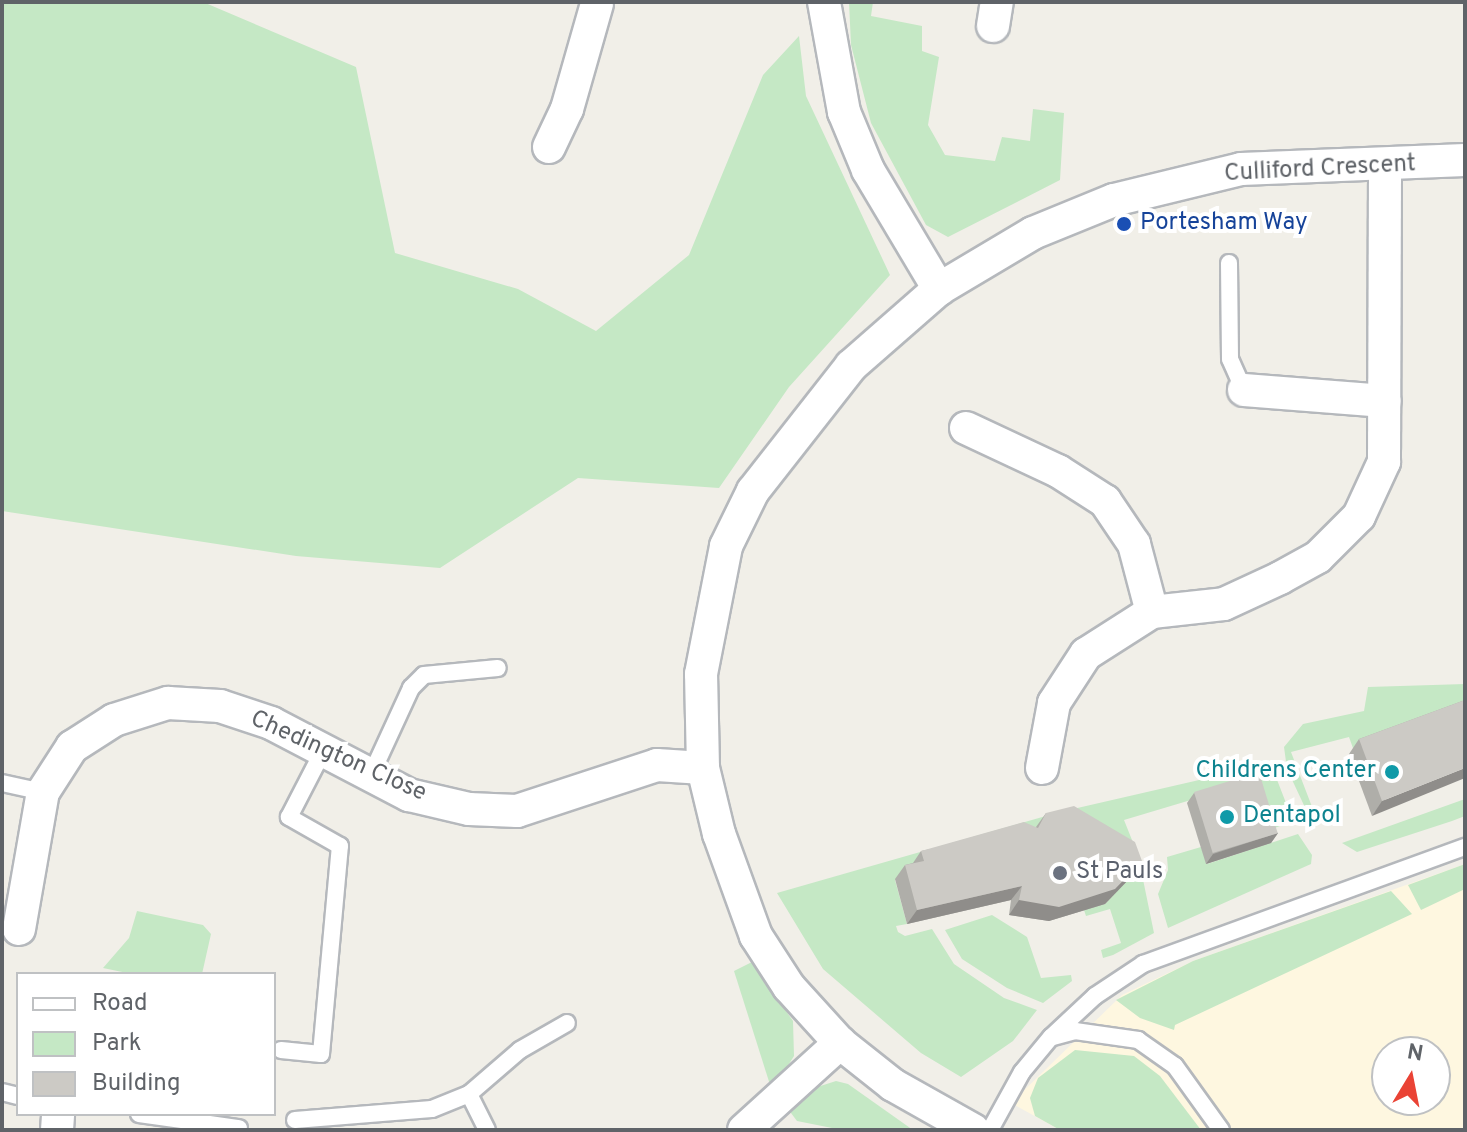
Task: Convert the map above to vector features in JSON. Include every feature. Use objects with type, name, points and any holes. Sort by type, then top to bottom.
[{"type":"street","points":[[824,2],[844,112],[868,170],[939,289]]},
{"type":"street","points":[[549,147],[567,109],[602,3]]},
{"type":"street","name":"Culliford Crescent","points":[[973,1130],[893,1085],[840,1043],[789,987],[756,936],[719,834],[703,768],[703,659],[726,546],[746,504],[804,421],[851,366],[939,289],[1033,233],[1114,200],[1241,169],[1385,166],[1465,160]]},
{"type":"street","points":[[1042,768],[1054,703],[1086,654],[1152,612],[1224,604],[1318,557],[1359,516],[1384,462],[1385,166]]},
{"type":"street","points":[[1244,390],[1385,401]]},
{"type":"street","points":[[966,428],[1058,471],[1105,501],[1134,544],[1152,612]]},
{"type":"street","name":"Chedington Close","points":[[19,929],[43,792],[72,747],[114,720],[168,703],[220,706],[271,723],[409,795],[469,809],[517,811],[657,765],[703,768]]},
{"type":"street","points":[[744,1130],[840,1043]]},
{"type":"lane","points":[[1229,263],[1230,359],[1244,390]]},
{"type":"lane","points":[[371,775],[411,688],[424,675],[498,668]]},
{"type":"lane","points":[[281,1050],[321,1054],[340,846],[289,817],[323,751]]},
{"type":"lane","points":[[2,783],[43,792]]},
{"type":"lane","points":[[990,1130],[1022,1072],[1051,1037],[1105,989],[1174,949],[1465,847]]},
{"type":"lane","points":[[295,1120],[432,1109],[469,1094],[520,1050],[567,1023]]},
{"type":"lane","points":[[1051,1037],[1075,1031],[1138,1040],[1175,1066],[1221,1130]]},
{"type":"lane","points":[[469,1094],[487,1130]]},
{"type":"lane","points":[[153,1116],[239,1128]]},
{"type":"shaded area","points":[[1465,864],[1465,1130],[1060,1130],[1011,1103],[1122,995],[1193,961]]},
{"type":"green space","points":[[2,2],[203,2],[356,67],[395,253],[518,289],[596,331],[689,255],[763,75],[799,36],[806,96],[890,275],[789,387],[719,488],[578,478],[440,568],[296,556],[2,511]]},
{"type":"green space","points":[[849,2],[873,2],[871,16],[922,26],[922,51],[939,57],[928,125],[945,155],[995,161],[1002,137],[1030,141],[1033,109],[1064,113],[1060,180],[948,237],[926,225],[871,123],[851,45]]},
{"type":"green space","points":[[1465,684],[1465,710],[1354,751],[1349,737],[1291,752],[1314,812],[1309,816],[1287,769],[1284,747],[1303,724],[1364,711],[1368,687]]},
{"type":"green space","points":[[1260,766],[1274,772],[1293,821],[1267,831],[1251,782],[1124,820],[1138,855],[1154,933],[1113,955],[1103,958],[1101,950],[1121,943],[1110,909],[1086,916],[1084,910],[1105,904],[1131,876],[895,880],[907,924],[896,926],[898,932],[905,936],[932,929],[954,964],[1004,998],[1037,1010],[1013,1041],[961,1077],[921,1053],[823,969],[777,893],[1060,812]]},
{"type":"green space","points":[[1465,799],[1465,816],[1452,821],[1357,852],[1342,843]]},
{"type":"green space","points":[[1298,834],[1312,855],[1311,864],[1168,928],[1158,894],[1168,870],[1167,857],[1201,847],[1207,864]]},
{"type":"green space","points":[[1465,864],[1465,889],[1421,910],[1408,885]]},
{"type":"green space","points":[[1391,891],[1412,914],[1175,1025],[1174,1030],[1140,1018],[1116,1000],[1193,961]]},
{"type":"green space","points":[[137,911],[203,925],[211,934],[202,972],[122,972],[103,968],[129,938]]},
{"type":"green space","points":[[992,915],[1027,937],[1041,978],[1071,975],[1072,981],[1043,1003],[1007,988],[962,959],[945,930]]},
{"type":"green space","points":[[752,962],[793,1021],[794,1056],[772,1091],[734,971]]},
{"type":"green space","points":[[1075,1050],[1134,1056],[1160,1076],[1201,1130],[1060,1130],[1035,1116],[1030,1098],[1038,1078]]},
{"type":"green space","points":[[836,1081],[848,1084],[913,1130],[842,1130],[797,1121],[788,1109],[808,1090]]},
{"type":"building","points":[[1465,700],[1465,768],[1382,801],[1359,739]]},
{"type":"building","name":"Dentapol","points":[[1259,772],[1278,833],[1213,853],[1194,792]]},
{"type":"building","points":[[1074,806],[1135,842],[1142,861],[1115,889],[1059,907],[1019,900],[1022,886],[917,910],[905,865],[924,861],[921,851],[1024,822],[1038,828],[1046,813]]},
{"type":"place","name":"Portesham Way","points":[[1124,224]]},
{"type":"place","name":"Childrens Center","points":[[1392,772]]},
{"type":"place","name":"Dentapol","points":[[1227,817]]},
{"type":"place","name":"St Pauls","points":[[1060,873]]}]
